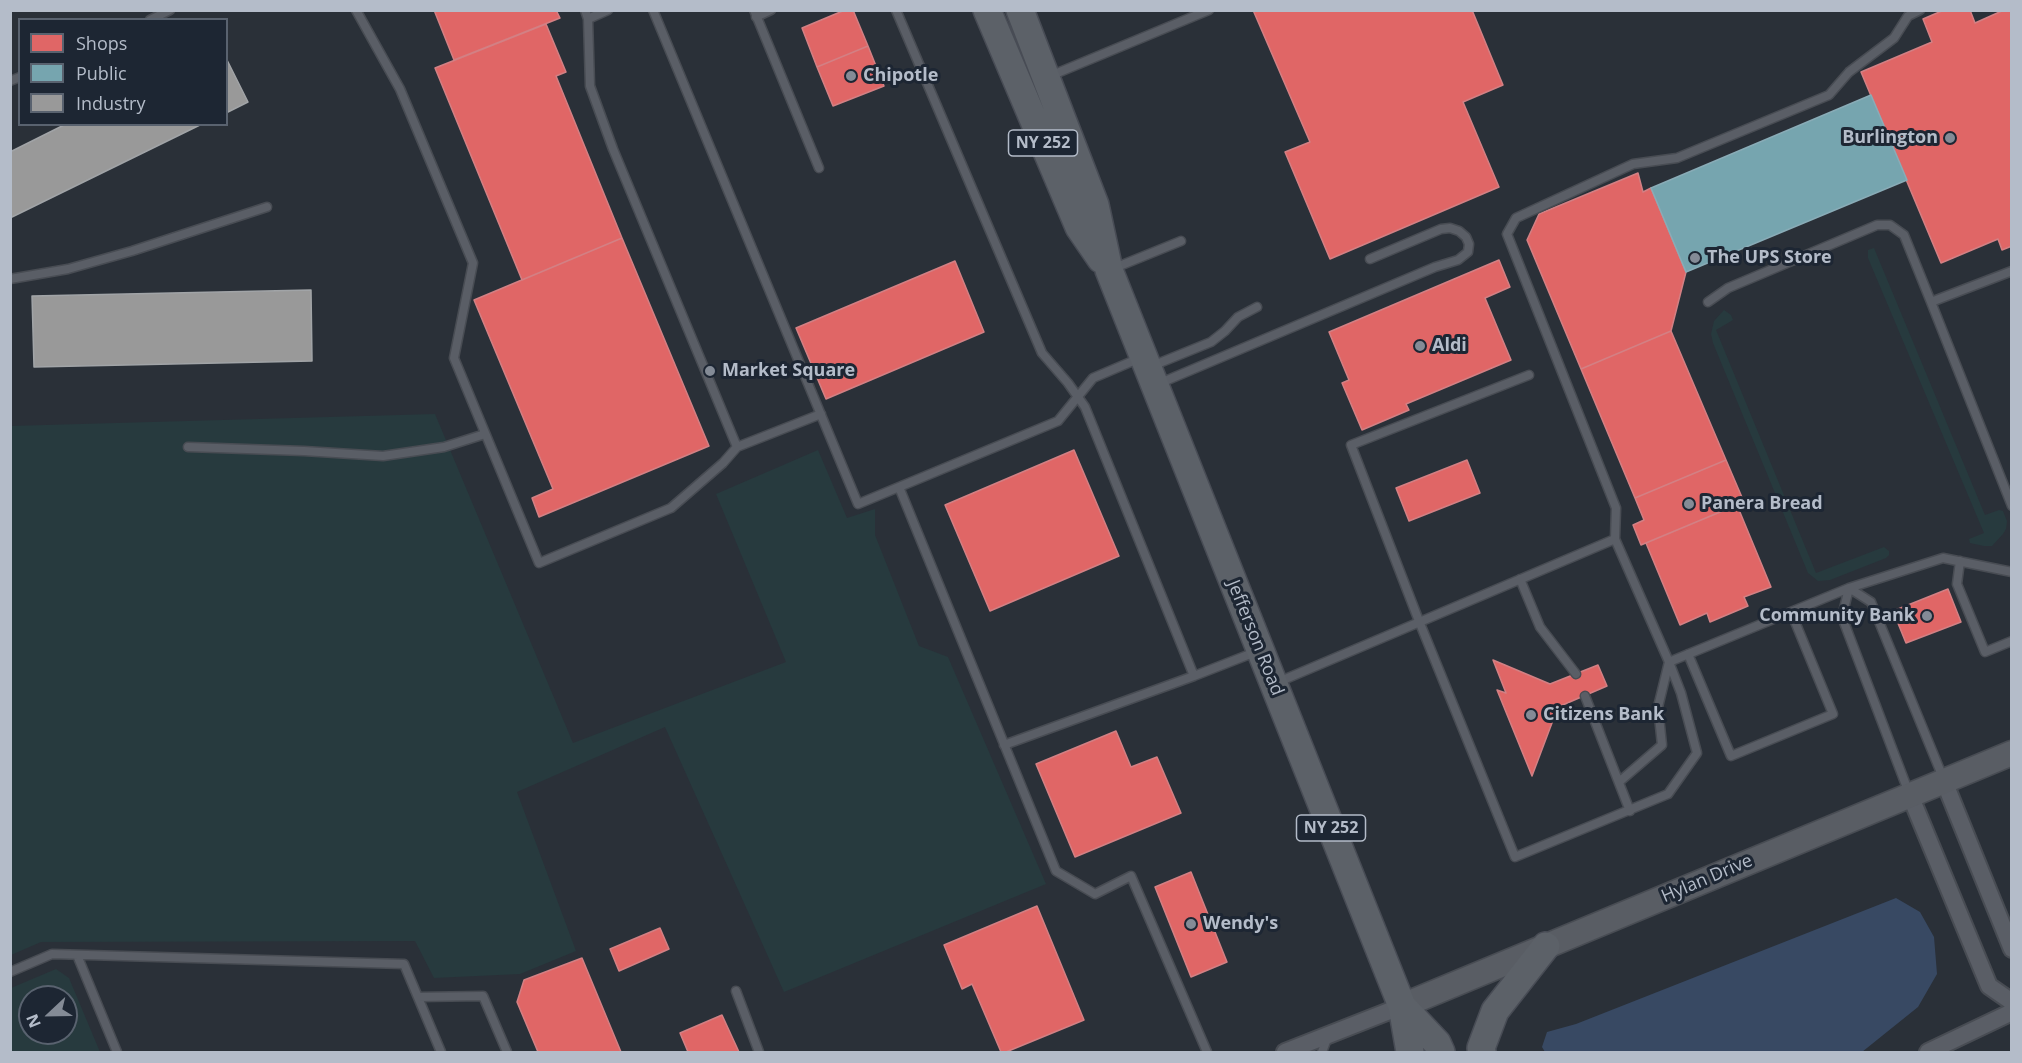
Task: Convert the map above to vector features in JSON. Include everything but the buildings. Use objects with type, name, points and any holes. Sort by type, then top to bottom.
[{"type":"main road","name":"Jefferson Road","points":[[987,10],[1079,227],[1109,270]]},
{"type":"main road","name":"Jefferson Road","points":[[1020,10],[1095,205],[1109,270],[1402,1006],[1410,1053]]},
{"type":"main road","name":"Hylan Drive","points":[[1402,1006],[2012,753]]},
{"type":"main road","points":[[1482,1053],[1481,1048],[1495,1011],[1546,946]]},
{"type":"main road","name":"Jefferson Road","points":[[1402,1006],[1437,1043],[1441,1053]]},
{"type":"street","points":[[1944,781],[2012,949]]},
{"type":"street","points":[[1910,795],[1989,986],[2012,1002]]},
{"type":"street","points":[[1285,1053],[1402,1006]]},
{"type":"street","points":[[1928,1053],[2012,1012]]},
{"type":"lane","points":[[154,18],[170,10]]},
{"type":"lane","points":[[356,10],[400,89],[473,263],[454,358],[539,563],[671,508],[723,464],[737,447],[821,414]]},
{"type":"lane","points":[[608,10],[587,15],[590,86],[613,149],[737,447]]},
{"type":"lane","points":[[653,10],[858,504],[1058,421],[1093,378],[1148,370],[1458,260],[1468,252],[1469,244],[1466,237],[1459,231],[1450,228],[1441,229],[1370,259]]},
{"type":"lane","points":[[771,10],[755,14],[819,168]]},
{"type":"lane","points":[[896,10],[1042,352],[1086,407],[1194,676]]},
{"type":"lane","points":[[1047,78],[1209,10]]},
{"type":"lane","points":[[1529,375],[1351,446],[1515,857],[1668,794],[1697,753],[1681,693],[1615,539],[1616,508],[1507,234],[1516,218],[1633,164],[1677,158],[1829,94],[1849,72],[1894,38],[1908,16],[1920,10]]},
{"type":"lane","points":[[10,279],[68,269],[132,251],[267,207]]},
{"type":"lane","points":[[1708,302],[1728,288],[1877,225],[1890,225],[1905,235],[2010,500]]},
{"type":"lane","points":[[1109,270],[1181,241]]},
{"type":"lane","points":[[1931,302],[2012,271]]},
{"type":"lane","points":[[1148,370],[1211,342],[1238,317],[1257,307]]},
{"type":"lane","points":[[188,447],[383,456],[444,447],[486,434]]},
{"type":"lane","points":[[899,487],[1056,871],[1095,894],[1131,876],[1207,1053]]},
{"type":"lane","points":[[1274,684],[1615,539]]},
{"type":"lane","points":[[1669,662],[1850,588],[1943,558],[2012,572]]},
{"type":"lane","points":[[1960,561],[1958,584],[1984,651],[2012,640]]},
{"type":"lane","points":[[1520,579],[1540,627],[1576,674]]},
{"type":"lane","points":[[1850,588],[1871,602],[1944,781]]},
{"type":"lane","points":[[1850,588],[1842,617],[1910,795]]},
{"type":"lane","points":[[1688,654],[1731,756],[1833,714],[1791,612]]},
{"type":"lane","points":[[1004,745],[1260,650]]},
{"type":"lane","points":[[1619,782],[1662,745],[1658,707],[1669,662]]},
{"type":"lane","points":[[1585,696],[1630,811]]},
{"type":"lane","points":[[10,972],[52,954],[404,964],[441,1053]]},
{"type":"lane","points":[[77,955],[117,1053]]},
{"type":"lane","points":[[736,991],[759,1053]]},
{"type":"lane","points":[[418,997],[483,996],[507,1053]]},
{"type":"lane","points":[[1322,1053],[1329,1035]]},
{"type":"green space","points":[[1874,248],[1985,515],[1999,510],[2003,511],[2007,521],[2003,534],[1992,546],[1970,543],[1969,539],[1984,533],[1868,258],[1868,250]]},
{"type":"green space","points":[[1724,310],[1731,315],[1733,320],[1716,330],[1816,573],[1884,547],[1889,551],[1886,558],[1830,580],[1818,581],[1808,573],[1713,343],[1711,334],[1714,321]]},
{"type":"green space","points":[[435,414],[573,743],[786,662],[716,494],[818,450],[847,518],[875,509],[875,535],[919,646],[948,657],[1046,884],[784,992],[665,727],[517,792],[576,951],[520,974],[434,978],[415,941],[41,942],[11,955],[10,426]]},
{"type":"green space","points":[[56,969],[69,978],[72,985],[18,985]]},
{"type":"green space","points":[[18,985],[18,1045],[78,1045],[78,999],[100,1052],[11,1052],[11,988]]},
{"type":"water","points":[[1896,898],[1920,912],[1934,937],[1937,974],[1918,1007],[1862,1052],[1545,1052],[1542,1047],[1547,1032],[1576,1024]]},
{"type":"place","name":"Chipotle","points":[[851,76]]},
{"type":"place","name":"Burlington","points":[[1950,138]]},
{"type":"place","name":"The UPS Store","points":[[1695,258]]},
{"type":"place","name":"Aldi","points":[[1420,346]]},
{"type":"place","name":"Market Square","points":[[710,371]]},
{"type":"place","name":"Panera Bread","points":[[1689,504]]},
{"type":"place","name":"Community Bank","points":[[1927,616]]},
{"type":"place","name":"Citizens Bank","points":[[1531,715]]},
{"type":"place","name":"Wendy's","points":[[1191,924]]}]
